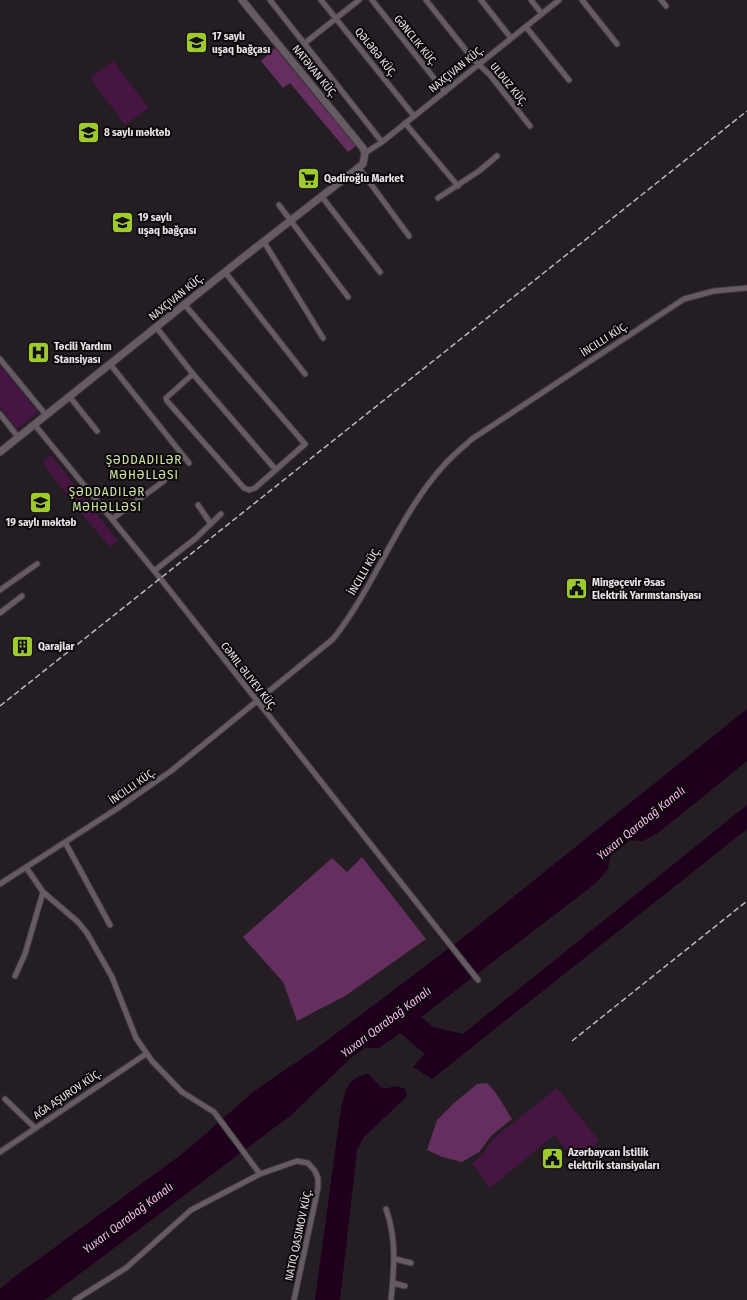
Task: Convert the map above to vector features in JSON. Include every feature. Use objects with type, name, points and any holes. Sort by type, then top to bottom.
[{"type":"street","name":"NATƏVAN KÜÇ.","points":[[242,0],[356,138],[365,156]]},
{"type":"street","points":[[270,0],[382,142]]},
{"type":"street","name":"QƏLƏBƏ KÜÇ.","points":[[322,0],[414,116]]},
{"type":"street","points":[[305,43],[359,0]]},
{"type":"street","name":"GƏNCLIK KÜÇ.","points":[[372,0],[445,92]]},
{"type":"street","name":"ULDUZ KÜÇ.","points":[[426,0],[467,52],[490,75],[530,126]]},
{"type":"street","points":[[481,0],[511,38]]},
{"type":"street","points":[[531,0],[542,14]]},
{"type":"street","points":[[0,452],[184,304],[364,164],[365,156],[559,0]]},
{"type":"street","points":[[582,0],[617,44]]},
{"type":"street","points":[[661,0],[666,6]]},
{"type":"street","points":[[526,27],[569,80]]},
{"type":"street","points":[[405,123],[458,186]]},
{"type":"street","points":[[438,198],[458,186],[497,156]]},
{"type":"street","points":[[359,168],[409,236]]},
{"type":"street","points":[[322,197],[380,272]]},
{"type":"street","points":[[280,205],[348,297]]},
{"type":"street","points":[[264,242],[323,338]]},
{"type":"street","points":[[225,272],[305,374]]},
{"type":"street","name":"İNCILLI KÜÇ.","points":[[0,884],[118,808],[170,771],[333,639],[351,614],[420,497],[445,464],[457,452],[496,423],[684,299],[714,291],[747,288]]},
{"type":"street","points":[[184,304],[305,444],[255,488],[249,490],[244,488],[167,401],[166,398],[192,374]]},
{"type":"street","points":[[156,327],[192,374],[276,470]]},
{"type":"street","points":[[0,359],[46,415]]},
{"type":"street","points":[[110,364],[189,463]]},
{"type":"street","points":[[69,396],[97,431]]},
{"type":"street","points":[[0,414],[18,437]]},
{"type":"street","name":"CƏMIL ƏLIYEV KÜÇ.","points":[[34,424],[154,571],[478,980]]},
{"type":"street","points":[[112,519],[164,481]]},
{"type":"street","points":[[198,505],[211,524]]},
{"type":"street","points":[[154,571],[196,538],[221,514]]},
{"type":"street","points":[[0,590],[37,564]]},
{"type":"street","points":[[0,613],[22,596]]},
{"type":"street","points":[[65,842],[110,926]]},
{"type":"street","points":[[26,867],[43,892],[78,922],[87,933],[112,977],[132,1027],[146,1054],[182,1092],[209,1107],[251,1159],[260,1174]]},
{"type":"street","points":[[15,976],[25,954],[43,892]]},
{"type":"street","name":"AĞA AŞUROV KÜÇ.","points":[[0,1152],[146,1054]]},
{"type":"street","points":[[5,1099],[35,1128]]},
{"type":"street","points":[[75,1300],[123,1270],[191,1210],[260,1174],[297,1161],[308,1163],[315,1171],[318,1178],[318,1188],[294,1300]]},
{"type":"street","points":[[386,1209],[393,1237],[395,1259],[391,1300]]},
{"type":"street","points":[[395,1259],[410,1263]]},
{"type":"street","points":[[393,1283],[405,1286]]},
{"type":"shaded area","points":[[275,48],[356,146],[348,152],[290,83],[283,88],[261,61]]},
{"type":"shaded area","points":[[113,61],[149,108],[125,125],[90,78]]},
{"type":"shaded area","points":[[0,365],[38,412],[17,429],[0,407]]},
{"type":"shaded area","points":[[51,455],[118,541],[110,547],[79,511],[42,462]]},
{"type":"shaded area","points":[[362,857],[426,939],[345,996],[297,1021],[283,982],[243,937],[332,858],[347,872]]},
{"type":"shaded area","points":[[487,1083],[498,1096],[512,1119],[492,1135],[479,1152],[462,1162],[442,1157],[427,1150],[437,1120],[454,1103],[477,1084]]},
{"type":"shaded area","points":[[557,1088],[599,1141],[576,1161],[554,1135],[490,1188],[472,1163],[483,1154],[494,1138]]},
{"type":"water","name":"Yuxarı Qarabağ Kanalı","points":[[747,709],[747,761],[658,833],[643,841],[630,840],[610,856],[608,869],[596,883],[421,1017],[433,1027],[463,1034],[747,805],[747,829],[432,1079],[413,1067],[425,1054],[400,1033],[379,1048],[365,1048],[353,1056],[290,1116],[45,1300],[0,1300],[0,1289],[13,1278],[186,1151],[253,1092],[317,1048],[460,940]]},
{"type":"water","points":[[368,1074],[383,1089],[397,1086],[405,1089],[407,1096],[363,1138],[357,1150],[340,1300],[315,1300],[341,1108],[348,1086],[356,1078]]},
{"type":"railway","points":[[0,706],[747,111]]},
{"type":"railway","points":[[572,1041],[747,901]]},
{"type":"place","name":"17 saylı uşaq bağçası","points":[[196,42]]},
{"type":"place","name":"8 saylı məktəb","points":[[89,132]]},
{"type":"place","name":"Qədiroğlu Market","points":[[308,178]]},
{"type":"place","name":"19 saylı uşaq bağçası","points":[[122,223]]},
{"type":"place","name":"Təcili Yardım Stansiyası","points":[[38,352]]},
{"type":"place","name":"19 saylı məktəb","points":[[41,502]]},
{"type":"place","name":"Mingəçevir Əsas Elektrik Yarımstansiyası","points":[[576,588]]},
{"type":"place","name":"Qarajlar","points":[[22,646]]},
{"type":"place","name":"Azərbaycan İstilik elektrik stansiyaları","points":[[553,1158]]},
{"type":"district","name":"ŞƏDDADILƏR MƏHƏLLƏSI","points":[[144,466]]},
{"type":"district","name":"ŞƏDDADILƏR MƏHƏLLƏSI","points":[[107,498]]}]
